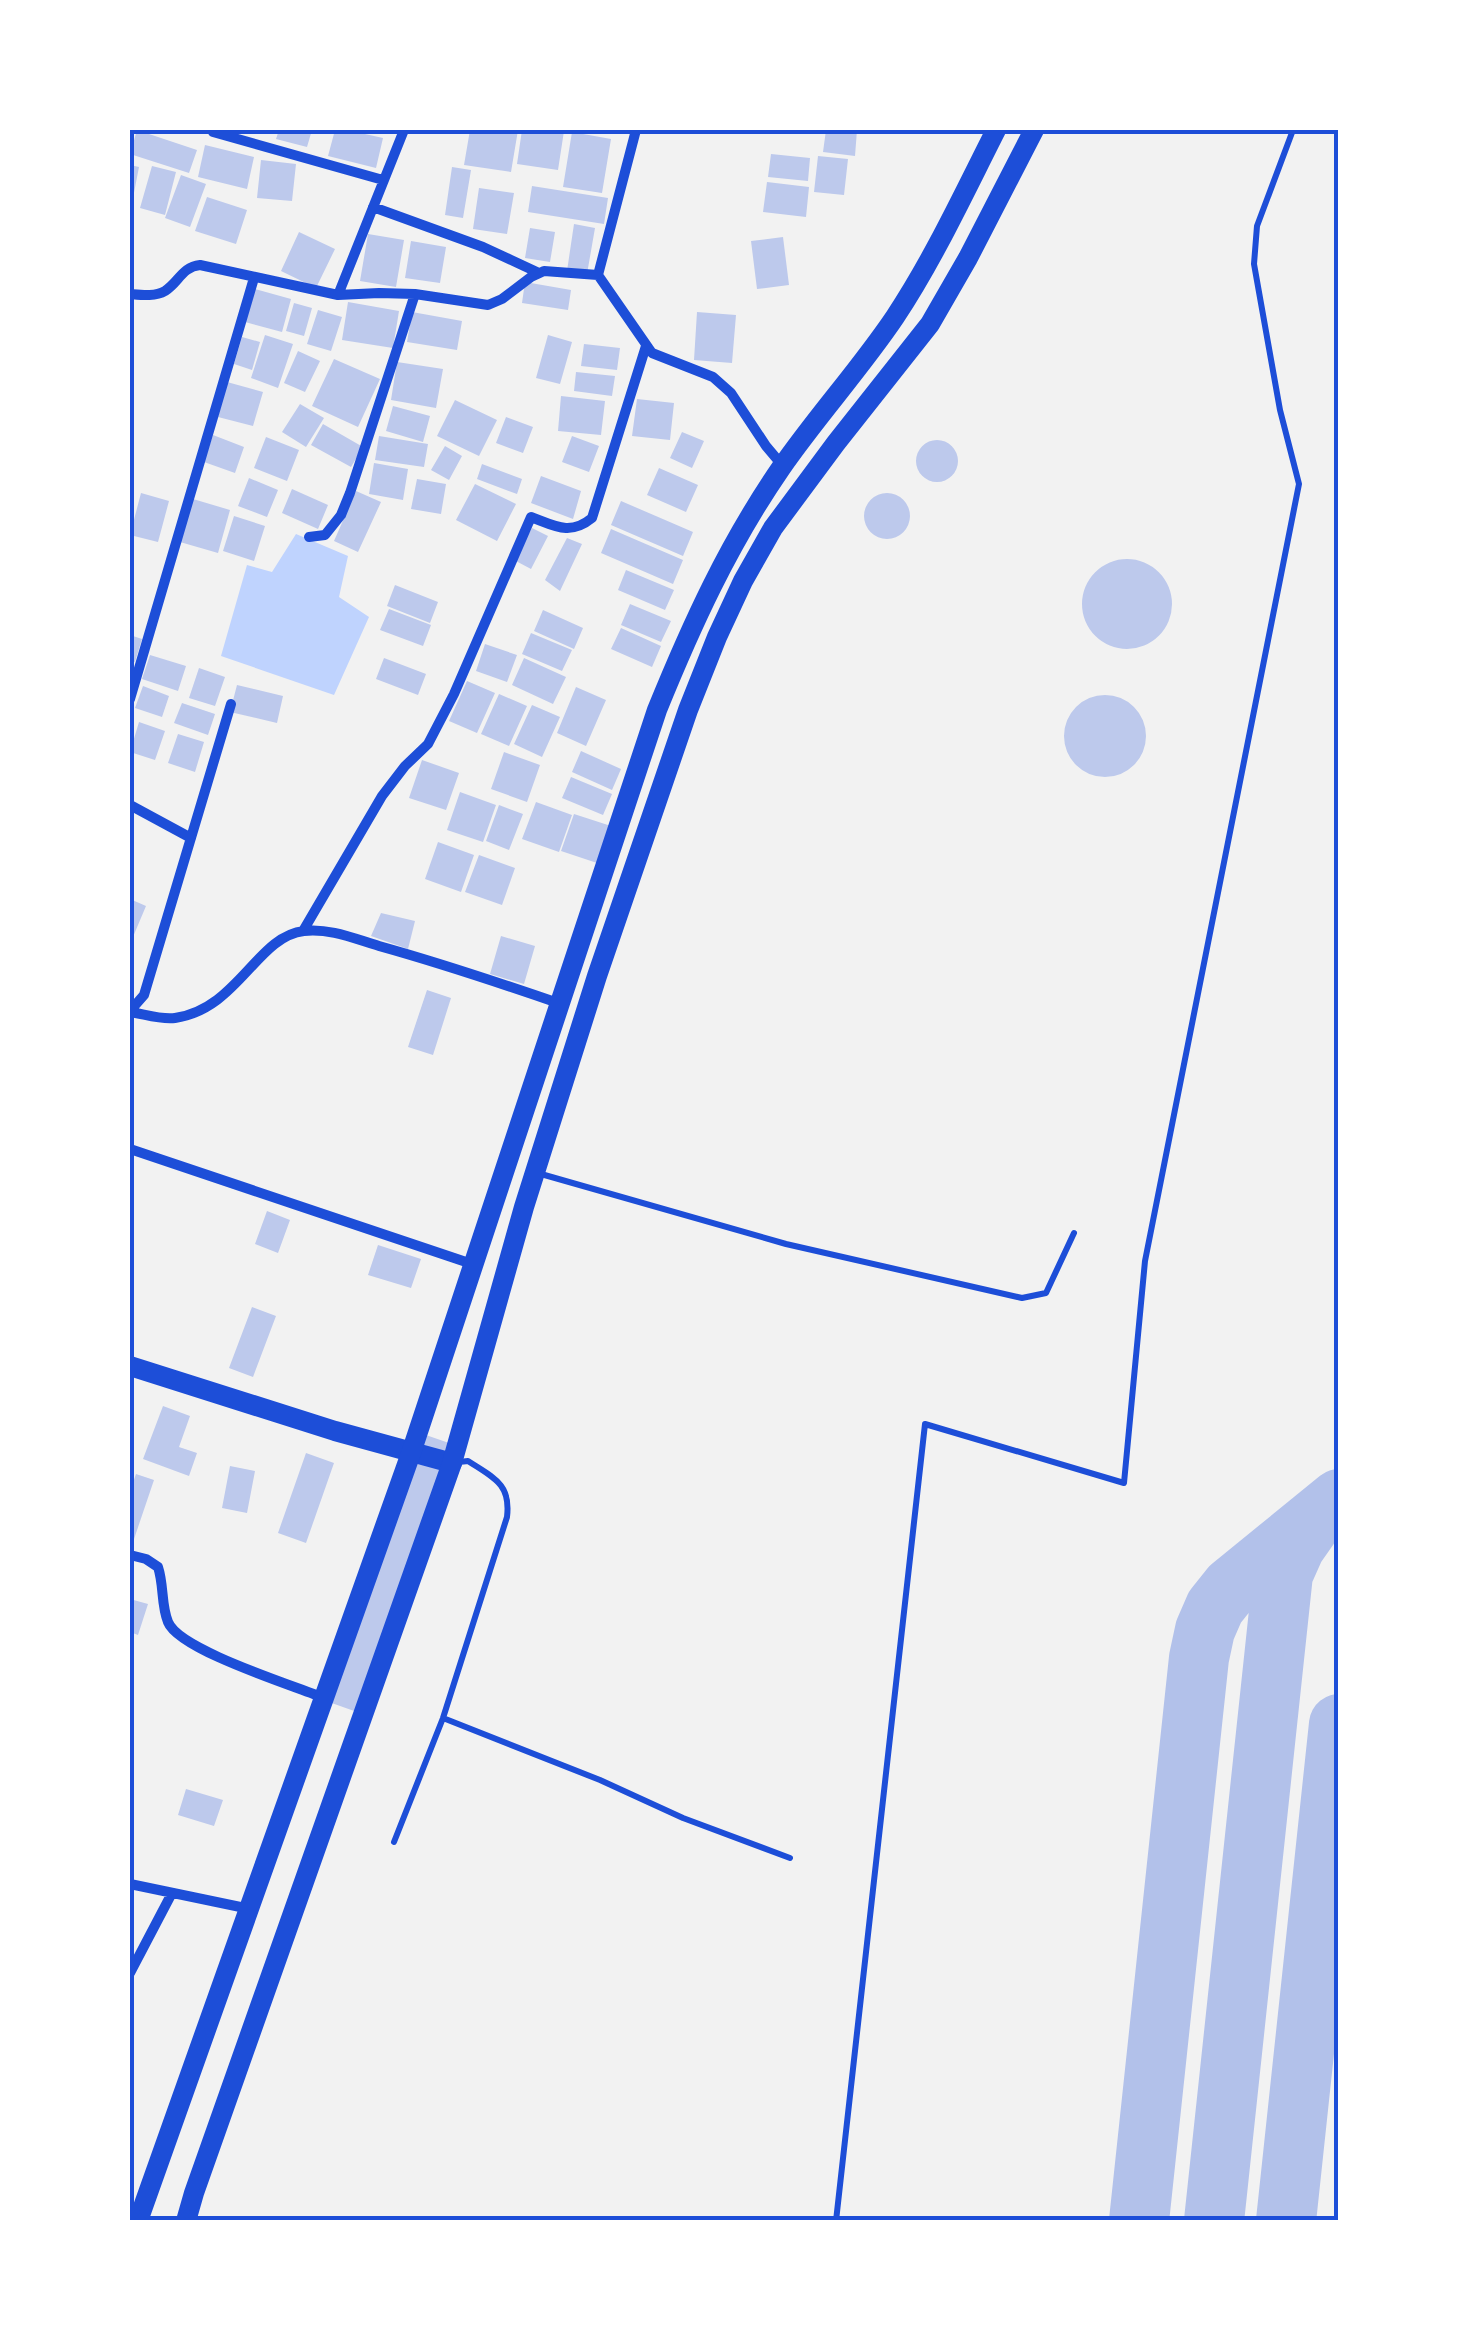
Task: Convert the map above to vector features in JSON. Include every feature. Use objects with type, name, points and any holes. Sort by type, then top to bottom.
[{"type":"main road","points":[[136,2218],[412,1453],[657,710],[688,632],[719,568],[782,466],[895,316],[924,271],[996,130]]},
{"type":"main road","points":[[186,2221],[452,1463],[535,1172],[597,976],[716,636],[772,528],[930,324],[1034,130]]},
{"type":"main road","points":[[130,1366],[452,1463]]},
{"type":"street","points":[[338,295],[404,130]]},
{"type":"street","points":[[633,131],[598,275],[652,353],[712,377],[722,385],[782,466]]},
{"type":"street","points":[[213,132],[384,180]]},
{"type":"street","points":[[373,207],[483,247],[540,273],[598,275]]},
{"type":"street","points":[[130,294],[166,291],[190,266],[211,266],[338,295],[415,294],[488,305],[540,273]]},
{"type":"street","points":[[130,699],[254,278]]},
{"type":"street","points":[[309,537],[326,535],[341,515],[415,294]]},
{"type":"street","points":[[303,931],[382,796],[428,744],[454,694],[531,517],[562,528],[579,528],[592,518],[646,346]]},
{"type":"street","points":[[130,1011],[144,995],[231,704]]},
{"type":"street","points":[[130,805],[191,838]]},
{"type":"street","points":[[130,1011],[172,1019],[197,1012],[220,999],[279,938],[303,931],[334,932],[560,1004]]},
{"type":"street","points":[[130,1148],[475,1265]]},
{"type":"street","points":[[130,1555],[158,1567],[169,1625],[180,1638],[324,1698]]},
{"type":"street","points":[[130,1884],[250,1909]]},
{"type":"street","points":[[130,1973],[172,1893]]},
{"type":"lane","points":[[836,2221],[925,1424],[1124,1483],[1145,1261],[1299,484],[1280,410],[1254,264],[1257,226],[1293,130]]},
{"type":"lane","points":[[535,1172],[786,1244],[1022,1298],[1046,1293],[1074,1233]]},
{"type":"lane","points":[[394,1842],[443,1718],[507,1518],[509,1504],[504,1488],[468,1461],[452,1463]]},
{"type":"lane","points":[[443,1718],[790,1858]]},
{"type":"water","points":[[296,534],[348,556],[339,597],[369,617],[334,695],[221,656],[247,565],[272,572]]},
{"type":"building","points":[[137,130],[197,150],[189,173],[130,154]]},
{"type":"building","points":[[279,130],[312,130],[307,147],[276,139]]},
{"type":"building","points":[[335,130],[383,138],[376,168],[328,156]]},
{"type":"building","points":[[470,130],[518,130],[511,172],[464,165]]},
{"type":"building","points":[[522,130],[564,131],[558,170],[517,164]]},
{"type":"building","points":[[826,130],[857,130],[855,156],[823,152]]},
{"type":"building","points":[[572,132],[611,139],[602,193],[563,187]]},
{"type":"building","points":[[205,145],[254,157],[247,189],[198,177]]},
{"type":"building","points":[[771,154],[810,158],[808,181],[768,177]]},
{"type":"building","points":[[818,156],[848,159],[844,195],[814,192]]},
{"type":"building","points":[[261,160],[296,164],[292,201],[257,198]]},
{"type":"building","points":[[130,165],[139,167],[132,203],[130,203]]},
{"type":"building","points":[[152,166],[176,172],[165,215],[140,208]]},
{"type":"building","points":[[452,167],[471,170],[463,218],[445,215]]},
{"type":"building","points":[[181,175],[206,184],[190,227],[165,218]]},
{"type":"building","points":[[767,182],[809,187],[806,217],[763,212]]},
{"type":"building","points":[[532,186],[608,198],[604,224],[528,212]]},
{"type":"building","points":[[479,188],[514,193],[507,234],[473,229]]},
{"type":"building","points":[[207,197],[247,210],[236,244],[195,231]]},
{"type":"building","points":[[574,224],[595,228],[587,274],[567,271]]},
{"type":"building","points":[[530,228],[555,232],[550,262],[525,258]]},
{"type":"building","points":[[299,232],[335,249],[316,288],[281,271]]},
{"type":"building","points":[[368,234],[404,240],[396,287],[360,281]]},
{"type":"building","points":[[783,237],[789,285],[757,289],[751,241]]},
{"type":"building","points":[[411,241],[446,247],[440,283],[405,278]]},
{"type":"building","points":[[525,282],[571,290],[568,310],[522,303]]},
{"type":"building","points":[[255,289],[291,299],[282,332],[245,322]]},
{"type":"building","points":[[348,302],[399,311],[393,348],[342,340]]},
{"type":"building","points":[[294,303],[312,308],[304,336],[286,331]]},
{"type":"building","points":[[318,310],[342,317],[331,351],[307,344]]},
{"type":"building","points":[[412,312],[462,321],[457,350],[407,342]]},
{"type":"building","points":[[697,312],[736,315],[732,363],[694,360]]},
{"type":"building","points":[[265,335],[293,344],[278,388],[251,378]]},
{"type":"building","points":[[548,335],[572,342],[560,384],[536,378]]},
{"type":"building","points":[[242,337],[260,342],[252,370],[234,364]]},
{"type":"building","points":[[584,344],[620,348],[617,370],[581,366]]},
{"type":"building","points":[[298,351],[320,361],[305,392],[284,383]]},
{"type":"building","points":[[334,359],[380,379],[358,427],[312,406]]},
{"type":"building","points":[[397,362],[443,369],[436,408],[391,400]]},
{"type":"building","points":[[576,372],[615,376],[612,396],[574,391]]},
{"type":"building","points":[[227,382],[263,392],[253,426],[218,417]]},
{"type":"building","points":[[561,396],[605,401],[601,435],[558,431]]},
{"type":"building","points":[[637,399],[674,403],[670,440],[632,436]]},
{"type":"building","points":[[455,400],[497,420],[479,456],[437,436]]},
{"type":"building","points":[[300,404],[324,418],[306,447],[282,432]]},
{"type":"building","points":[[393,406],[430,416],[423,442],[386,431]]},
{"type":"building","points":[[506,417],[533,427],[523,453],[496,443]]},
{"type":"building","points":[[323,424],[363,447],[351,467],[311,445]]},
{"type":"building","points":[[682,432],[704,441],[692,468],[670,458]]},
{"type":"building","points":[[213,435],[244,447],[235,473],[204,462]]},
{"type":"building","points":[[379,436],[428,444],[424,467],[375,460]]},
{"type":"building","points":[[572,436],[599,446],[589,472],[562,462]]},
{"type":"building","points":[[266,437],[299,450],[287,481],[254,468]]},
{"type":"building","points":[[937,440],[952,446],[958,461],[952,476],[937,482],[922,476],[916,461],[922,446]]},
{"type":"building","points":[[445,446],[462,456],[449,480],[431,470]]},
{"type":"building","points":[[374,463],[408,469],[403,500],[369,494]]},
{"type":"building","points":[[482,464],[522,479],[517,494],[477,479]]},
{"type":"building","points":[[659,468],[698,485],[686,512],[647,495]]},
{"type":"building","points":[[541,476],[581,491],[573,519],[531,503]]},
{"type":"building","points":[[249,478],[278,490],[267,517],[238,506]]},
{"type":"building","points":[[417,479],[446,484],[441,514],[411,509]]},
{"type":"building","points":[[475,484],[516,504],[497,541],[456,520]]},
{"type":"building","points":[[292,489],[328,505],[318,529],[282,513]]},
{"type":"building","points":[[356,491],[381,502],[358,552],[334,541]]},
{"type":"building","points":[[141,493],[169,501],[158,542],[130,535]]},
{"type":"building","points":[[887,493],[903,500],[910,516],[903,532],[887,539],[871,532],[864,516],[871,500]]},
{"type":"building","points":[[193,499],[230,510],[218,553],[180,542]]},
{"type":"building","points":[[621,501],[693,532],[683,556],[611,525]]},
{"type":"building","points":[[234,516],[265,526],[254,561],[223,551]]},
{"type":"building","points":[[532,528],[548,536],[531,569],[514,560]]},
{"type":"building","points":[[611,529],[683,560],[673,584],[601,553]]},
{"type":"building","points":[[567,538],[582,544],[560,591],[545,580]]},
{"type":"building","points":[[1127,559],[1159,572],[1172,604],[1159,636],[1127,649],[1095,636],[1082,604],[1095,572]]},
{"type":"building","points":[[626,570],[674,590],[665,610],[618,590]]},
{"type":"building","points":[[395,585],[438,602],[430,623],[387,606]]},
{"type":"building","points":[[630,604],[671,621],[661,642],[621,625]]},
{"type":"building","points":[[389,609],[431,625],[423,646],[380,630]]},
{"type":"building","points":[[543,610],[583,628],[574,649],[534,631]]},
{"type":"building","points":[[621,628],[661,646],[652,667],[611,649]]},
{"type":"building","points":[[531,633],[572,650],[562,671],[522,654]]},
{"type":"building","points":[[130,635],[142,639],[135,662],[130,660]]},
{"type":"building","points":[[485,644],[517,655],[507,682],[476,671]]},
{"type":"building","points":[[150,655],[186,666],[178,691],[142,679]]},
{"type":"building","points":[[384,658],[426,674],[418,695],[376,679]]},
{"type":"building","points":[[524,658],[566,677],[553,704],[512,685]]},
{"type":"building","points":[[199,668],[225,677],[215,706],[189,698]]},
{"type":"building","points":[[467,681],[495,693],[477,733],[449,721]]},
{"type":"building","points":[[237,685],[283,696],[277,723],[230,712]]},
{"type":"building","points":[[143,686],[169,696],[162,717],[135,708]]},
{"type":"building","points":[[576,687],[606,700],[586,746],[557,733]]},
{"type":"building","points":[[499,694],[527,706],[509,746],[481,734]]},
{"type":"building","points":[[1105,695],[1121,698],[1134,707],[1143,720],[1143,752],[1134,765],[1121,774],[1105,777],[1089,774],[1076,765],[1067,752],[1064,736],[1067,720],[1076,707],[1089,698]]},
{"type":"building","points":[[182,703],[215,714],[208,735],[174,723]]},
{"type":"building","points":[[532,705],[560,717],[542,757],[514,744]]},
{"type":"building","points":[[139,722],[165,731],[155,760],[130,752]]},
{"type":"building","points":[[178,734],[204,742],[195,772],[168,763]]},
{"type":"building","points":[[581,751],[621,769],[612,790],[572,772]]},
{"type":"building","points":[[504,752],[540,765],[527,802],[491,789]]},
{"type":"building","points":[[422,760],[459,773],[446,810],[409,798]]},
{"type":"building","points":[[571,777],[612,794],[603,815],[562,798]]},
{"type":"building","points":[[460,792],[496,805],[483,842],[447,830]]},
{"type":"building","points":[[536,802],[572,815],[559,852],[522,839]]},
{"type":"building","points":[[499,805],[523,814],[509,850],[486,841]]},
{"type":"building","points":[[574,814],[611,826],[597,863],[561,851]]},
{"type":"building","points":[[438,842],[474,855],[461,892],[425,879]]},
{"type":"building","points":[[479,855],[515,868],[502,905],[465,892]]},
{"type":"building","points":[[130,899],[146,906],[130,944]]},
{"type":"building","points":[[381,913],[415,921],[408,949],[371,936]]},
{"type":"building","points":[[501,936],[535,946],[524,984],[490,974]]},
{"type":"building","points":[[427,990],[451,998],[433,1055],[408,1047]]},
{"type":"building","points":[[267,1211],[290,1220],[278,1253],[255,1244]]},
{"type":"building","points":[[378,1245],[421,1259],[411,1288],[368,1275]]},
{"type":"building","points":[[252,1307],[276,1316],[253,1377],[229,1368]]},
{"type":"building","points":[[163,1406],[190,1416],[179,1447],[197,1453],[189,1476],[143,1459]]},
{"type":"building","points":[[423,1434],[449,1443],[357,1712],[326,1701]]},
{"type":"building","points":[[306,1453],[334,1463],[306,1543],[278,1533]]},
{"type":"building","points":[[230,1466],[255,1471],[247,1513],[222,1508]]},
{"type":"building","points":[[136,1474],[154,1480],[133,1542],[130,1491]]},
{"type":"building","points":[[130,1599],[148,1604],[138,1635],[130,1632]]},
{"type":"building","points":[[186,1789],[223,1800],[214,1826],[178,1815]]},
{"type":"taxiway","points":[[1139,2221],[1205,1630],[1215,1607],[1231,1587],[1339,1499]]},
{"type":"taxiway","points":[[1214,2221],[1283,1574],[1309,1527]]},
{"type":"taxiway","points":[[1286,2221],[1339,1724]]}]
